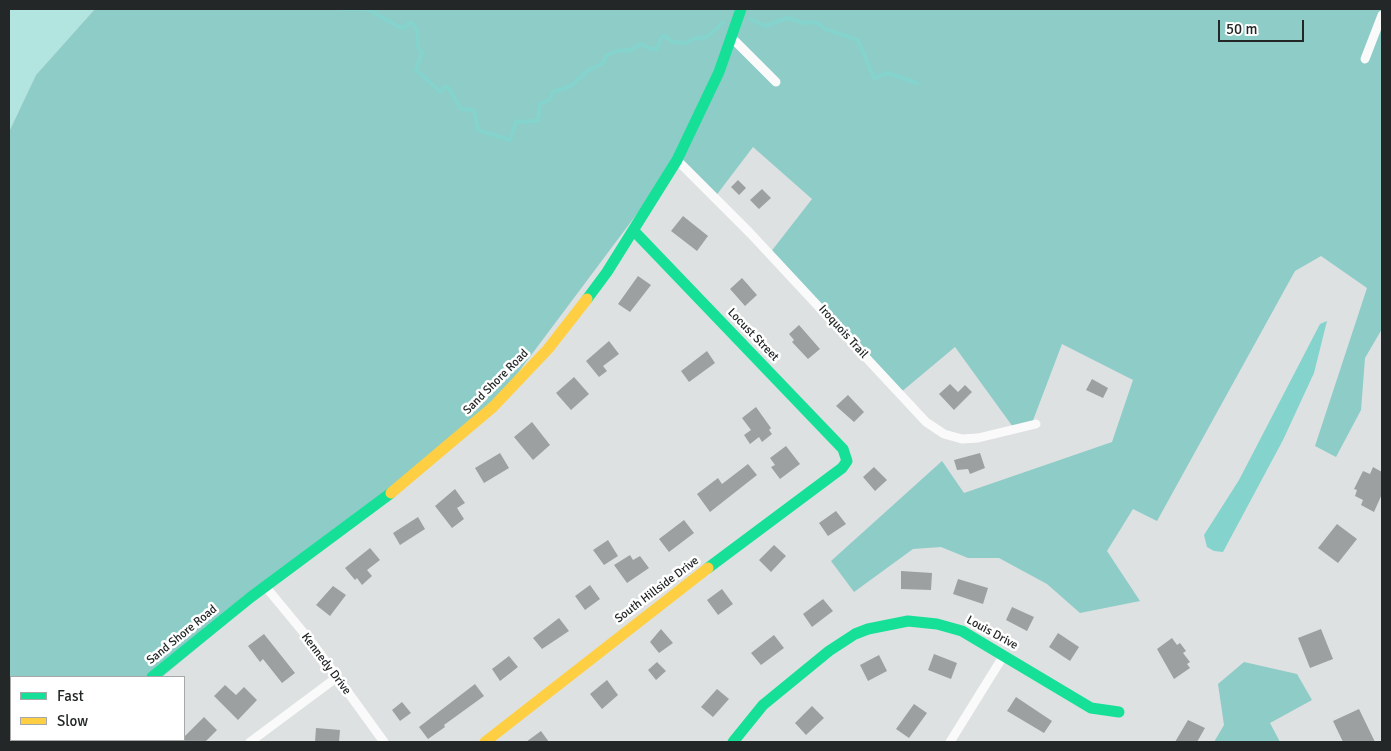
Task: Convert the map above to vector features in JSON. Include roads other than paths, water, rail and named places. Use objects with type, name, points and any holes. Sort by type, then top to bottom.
[{"type":"street","name":"Sand Shore Road","points":[[153,676],[265,586],[382,501],[493,406],[534,365],[568,325],[634,231],[677,160],[706,102],[732,38],[741,9]]},
{"type":"street","points":[[1366,59],[1382,15]]},
{"type":"street","points":[[732,38],[776,82]]},
{"type":"street","name":"Iroquois Trail","points":[[677,160],[757,240],[926,422],[944,434],[962,438],[978,438],[1036,424]]},
{"type":"street","name":"Locust Street","points":[[634,231],[844,449],[847,461]]},
{"type":"street","name":"South Hillside Drive","points":[[485,742],[656,607],[842,468],[847,461]]},
{"type":"street","name":"Kennedy Drive","points":[[265,586],[313,644],[384,742]]},
{"type":"street","name":"Louis Drive","points":[[733,742],[763,705],[829,651],[855,634],[880,625],[908,621],[949,626],[979,640],[1091,708],[1119,712]]},
{"type":"street","points":[[950,742],[1004,655]]},
{"type":"street","points":[[250,742],[336,678]]},
{"type":"waterway","points":[[343,9],[365,9]]},
{"type":"waterway","points":[[368,9],[397,26],[405,28],[408,23],[412,23],[417,30],[418,47],[422,53],[416,70],[441,92],[444,87],[448,87],[461,109],[474,110],[478,130],[510,140],[516,122],[538,121],[540,104],[550,100],[553,92],[571,86],[587,71],[603,63],[606,56],[616,51],[631,50],[641,44],[650,49],[657,49],[661,38],[665,36],[673,42],[687,43],[692,39],[707,37],[724,22]]},
{"type":"waterway","points":[[750,19],[765,26],[787,18],[805,23],[816,22],[825,29],[858,40],[874,78],[888,73],[917,83]]}]
